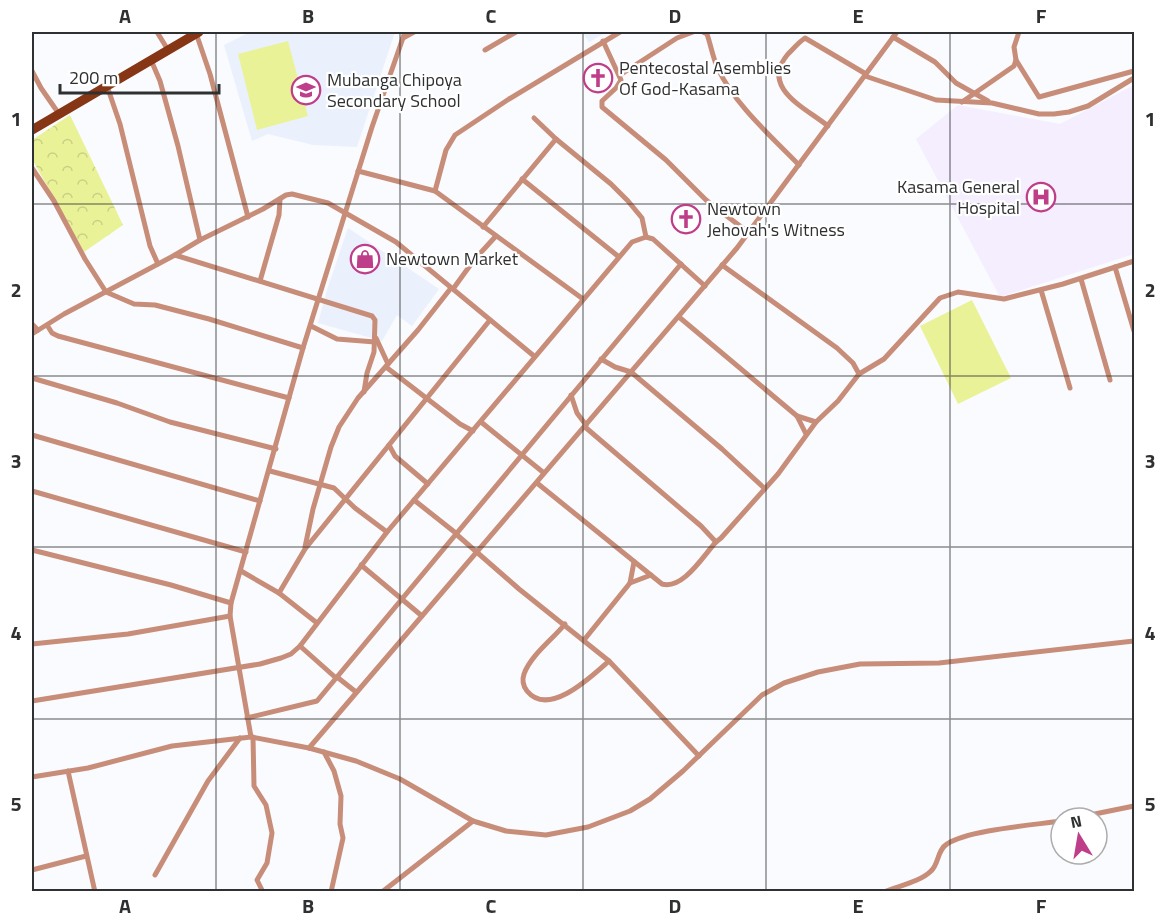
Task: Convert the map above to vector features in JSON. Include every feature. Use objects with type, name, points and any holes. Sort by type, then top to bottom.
[{"type":"main road","points":[[32,130],[197,32]]},
{"type":"street","points":[[158,32],[168,50]]},
{"type":"street","points":[[197,32],[248,217]]},
{"type":"street","points":[[263,891],[257,880],[267,862],[266,855],[272,833],[266,805],[254,786],[252,737],[230,616],[231,603],[303,348],[358,171],[405,32]]},
{"type":"street","points":[[403,38],[414,32]]},
{"type":"street","points":[[485,50],[516,32]]},
{"type":"street","points":[[435,191],[446,150],[455,135],[509,99],[620,32]]},
{"type":"street","points":[[620,75],[677,38],[693,32]]},
{"type":"street","points":[[703,32],[707,34],[714,59],[728,87],[799,165]]},
{"type":"street","points":[[1019,32],[1014,47],[1017,60],[1039,97],[1134,71]]},
{"type":"street","points":[[309,748],[749,233],[895,34],[935,62],[956,83],[992,103]]},
{"type":"street","points":[[828,126],[790,99],[782,89],[780,70],[783,61],[805,38],[865,75],[936,100],[992,103],[1039,114],[1061,114],[1088,106],[1134,78]]},
{"type":"street","points":[[603,41],[620,75],[620,84],[602,101],[602,107],[666,160],[706,200],[749,233]]},
{"type":"street","points":[[151,60],[160,81],[200,240]]},
{"type":"street","points":[[962,102],[1008,72],[1017,60]]},
{"type":"street","points":[[32,71],[59,114]]},
{"type":"street","points":[[107,86],[120,124],[150,246],[158,264]]},
{"type":"street","points":[[534,118],[628,201],[642,218],[646,237]]},
{"type":"street","points":[[483,227],[556,139]]},
{"type":"street","points":[[32,168],[54,201],[106,292],[134,304],[155,305],[209,319],[303,348]]},
{"type":"street","points":[[358,171],[435,191],[583,298]]},
{"type":"street","points":[[522,179],[619,257]]},
{"type":"street","points":[[32,334],[200,240],[248,217],[286,195],[292,195],[336,206],[396,242],[534,356]]},
{"type":"street","points":[[260,281],[279,215],[280,199]]},
{"type":"street","points":[[305,549],[307,530],[334,437],[346,415],[496,236]]},
{"type":"street","points":[[32,701],[238,667],[291,654],[300,646],[387,532],[632,242],[646,237],[653,239],[705,286]]},
{"type":"street","points":[[175,255],[372,316],[375,320],[375,339],[364,392]]},
{"type":"street","points":[[537,483],[662,584],[678,583],[778,474],[806,434],[838,401],[859,374],[894,350],[926,311],[940,298],[948,294],[965,293],[998,300],[1004,299],[1081,279],[1134,261]]},
{"type":"street","points":[[248,718],[317,701],[681,264]]},
{"type":"street","points":[[722,265],[837,348],[853,363],[859,374]]},
{"type":"street","points":[[1116,267],[1134,331]]},
{"type":"street","points":[[1081,279],[1110,380]]},
{"type":"street","points":[[1041,290],[1070,388]]},
{"type":"street","points":[[679,317],[797,416],[806,434]]},
{"type":"street","points":[[279,593],[305,549],[490,320]]},
{"type":"street","points":[[32,324],[38,330]]},
{"type":"street","points":[[47,325],[52,333],[58,336],[289,398]]},
{"type":"street","points":[[311,326],[337,339],[375,339]]},
{"type":"street","points":[[375,339],[387,365],[427,398],[473,431]]},
{"type":"street","points":[[601,359],[631,372],[722,448],[764,488]]},
{"type":"street","points":[[853,363],[868,368]]},
{"type":"street","points":[[32,378],[117,403],[170,422],[276,449]]},
{"type":"street","points":[[571,395],[586,426],[701,526],[716,542]]},
{"type":"street","points":[[797,416],[816,422]]},
{"type":"street","points":[[481,422],[544,473]]},
{"type":"street","points":[[32,435],[260,501]]},
{"type":"street","points":[[389,445],[395,456],[428,484]]},
{"type":"street","points":[[270,471],[334,488],[387,532]]},
{"type":"street","points":[[32,491],[246,552]]},
{"type":"street","points":[[414,500],[525,594],[609,661],[699,756]]},
{"type":"street","points":[[32,549],[231,603]]},
{"type":"street","points":[[584,640],[630,583],[634,562]]},
{"type":"street","points":[[361,565],[422,616]]},
{"type":"street","points":[[241,571],[279,593],[317,623]]},
{"type":"street","points":[[630,583],[651,575]]},
{"type":"street","points":[[32,644],[128,634],[230,616]]},
{"type":"street","points":[[565,624],[535,658],[523,677],[524,685],[534,698],[550,700],[564,694],[580,685],[609,661]]},
{"type":"street","points":[[32,777],[126,759],[172,746],[252,737],[309,748],[356,761],[391,775],[472,821],[506,831],[546,835],[588,827],[630,811],[650,799],[699,756],[762,695],[784,683],[818,672],[860,664],[939,663],[1134,641]]},
{"type":"street","points":[[300,646],[356,692]]},
{"type":"street","points":[[155,875],[208,781],[240,738]]},
{"type":"street","points":[[324,752],[334,771],[341,796],[340,824],[344,838],[331,891]]},
{"type":"street","points":[[68,771],[95,891]]},
{"type":"street","points":[[1109,811],[1134,806]]},
{"type":"street","points":[[382,891],[389,889],[472,821]]},
{"type":"street","points":[[884,891],[921,878],[930,872],[942,848],[952,842],[993,832],[1049,823]]},
{"type":"street","points":[[32,870],[86,856]]},
{"type":"shaded area","name":"Mubanga Chipoya Secondary School","points":[[250,32],[395,32],[357,147],[313,145],[268,134],[252,141],[224,45]]},
{"type":"shaded area","points":[[582,32],[607,32],[589,42]]},
{"type":"shaded area","name":"Kasama General Hospital","points":[[1134,85],[1134,254],[1000,297],[916,139],[958,105],[1060,124]]},
{"type":"shaded area","name":"Newtown Market","points":[[348,228],[439,289],[412,326],[397,315],[382,341],[318,323]]},
{"type":"green space","points":[[288,41],[308,116],[257,130],[238,54]]},
{"type":"green space","points":[[70,115],[123,225],[84,252],[32,159],[32,140]]},
{"type":"green space","points":[[972,300],[1011,378],[958,404],[920,326]]},
{"type":"place","name":"Pentecostal Asemblies Of God-Kasama","points":[[598,78]]},
{"type":"place","name":"Mubanga Chipoya Secondary School","points":[[306,90]]},
{"type":"place","name":"Kasama General Hospital","points":[[1041,197]]},
{"type":"place","name":"Newtown Jehovah's Witness","points":[[686,219]]},
{"type":"place","name":"Newtown Market","points":[[365,259]]}]
